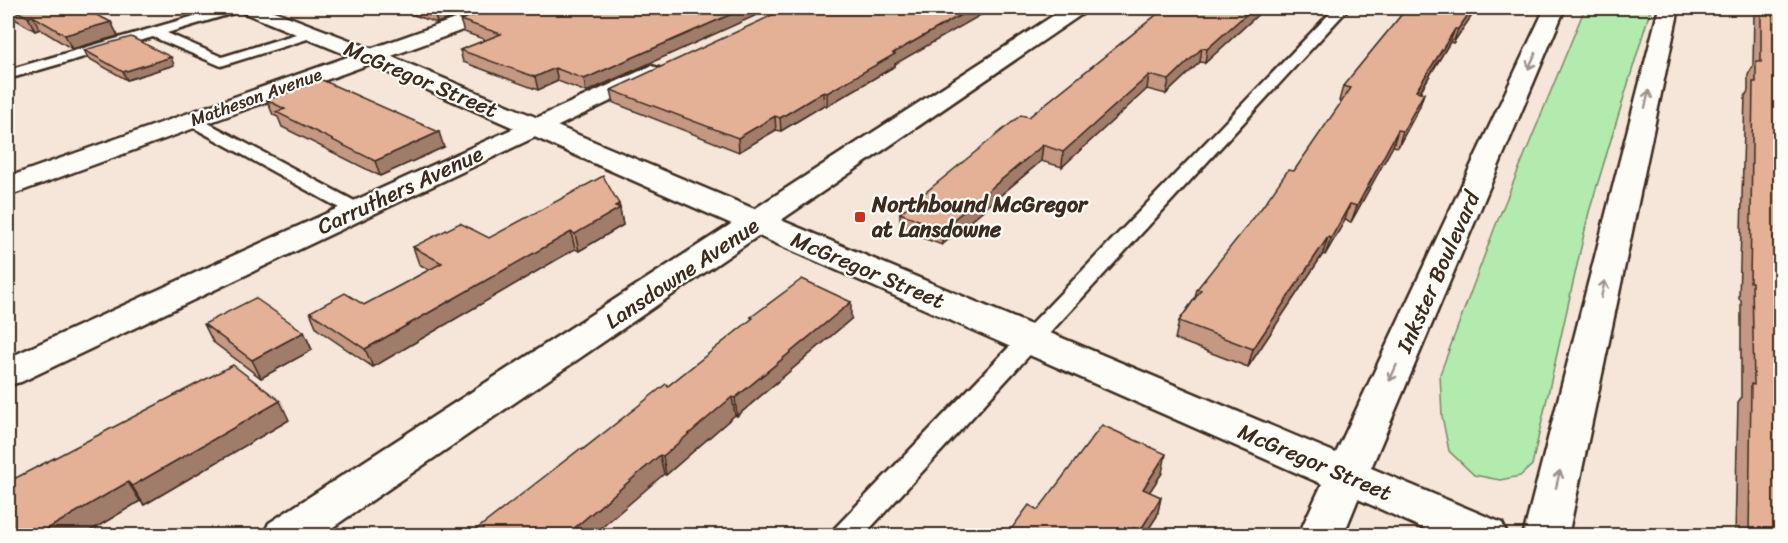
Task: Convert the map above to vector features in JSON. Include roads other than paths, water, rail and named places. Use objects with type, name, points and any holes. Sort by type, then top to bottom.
[{"type":"main road","name":"McGregor Street","points":[[249,8],[370,56],[1486,536]]},
{"type":"main road","name":"Matheson Avenue","points":[[8,187],[505,8]]},
{"type":"main road","name":"Lansdowne Avenue","points":[[285,536],[1078,8]]},
{"type":"main road","name":"Inkster Boulevard","points":[[1320,536],[1555,8]]},
{"type":"main road","points":[[1545,536],[1669,8]]},
{"type":"main road","name":"Carruthers Avenue","points":[[8,374],[667,65]]},
{"type":"lane","points":[[8,75],[235,8]]},
{"type":"lane","points":[[845,536],[1342,8]]},
{"type":"lane","points":[[154,32],[221,62],[312,33]]},
{"type":"lane","points":[[193,120],[357,210]]},
{"type":"place","name":"Northbound McGregor at Lansdowne","points":[[860,217]]}]
